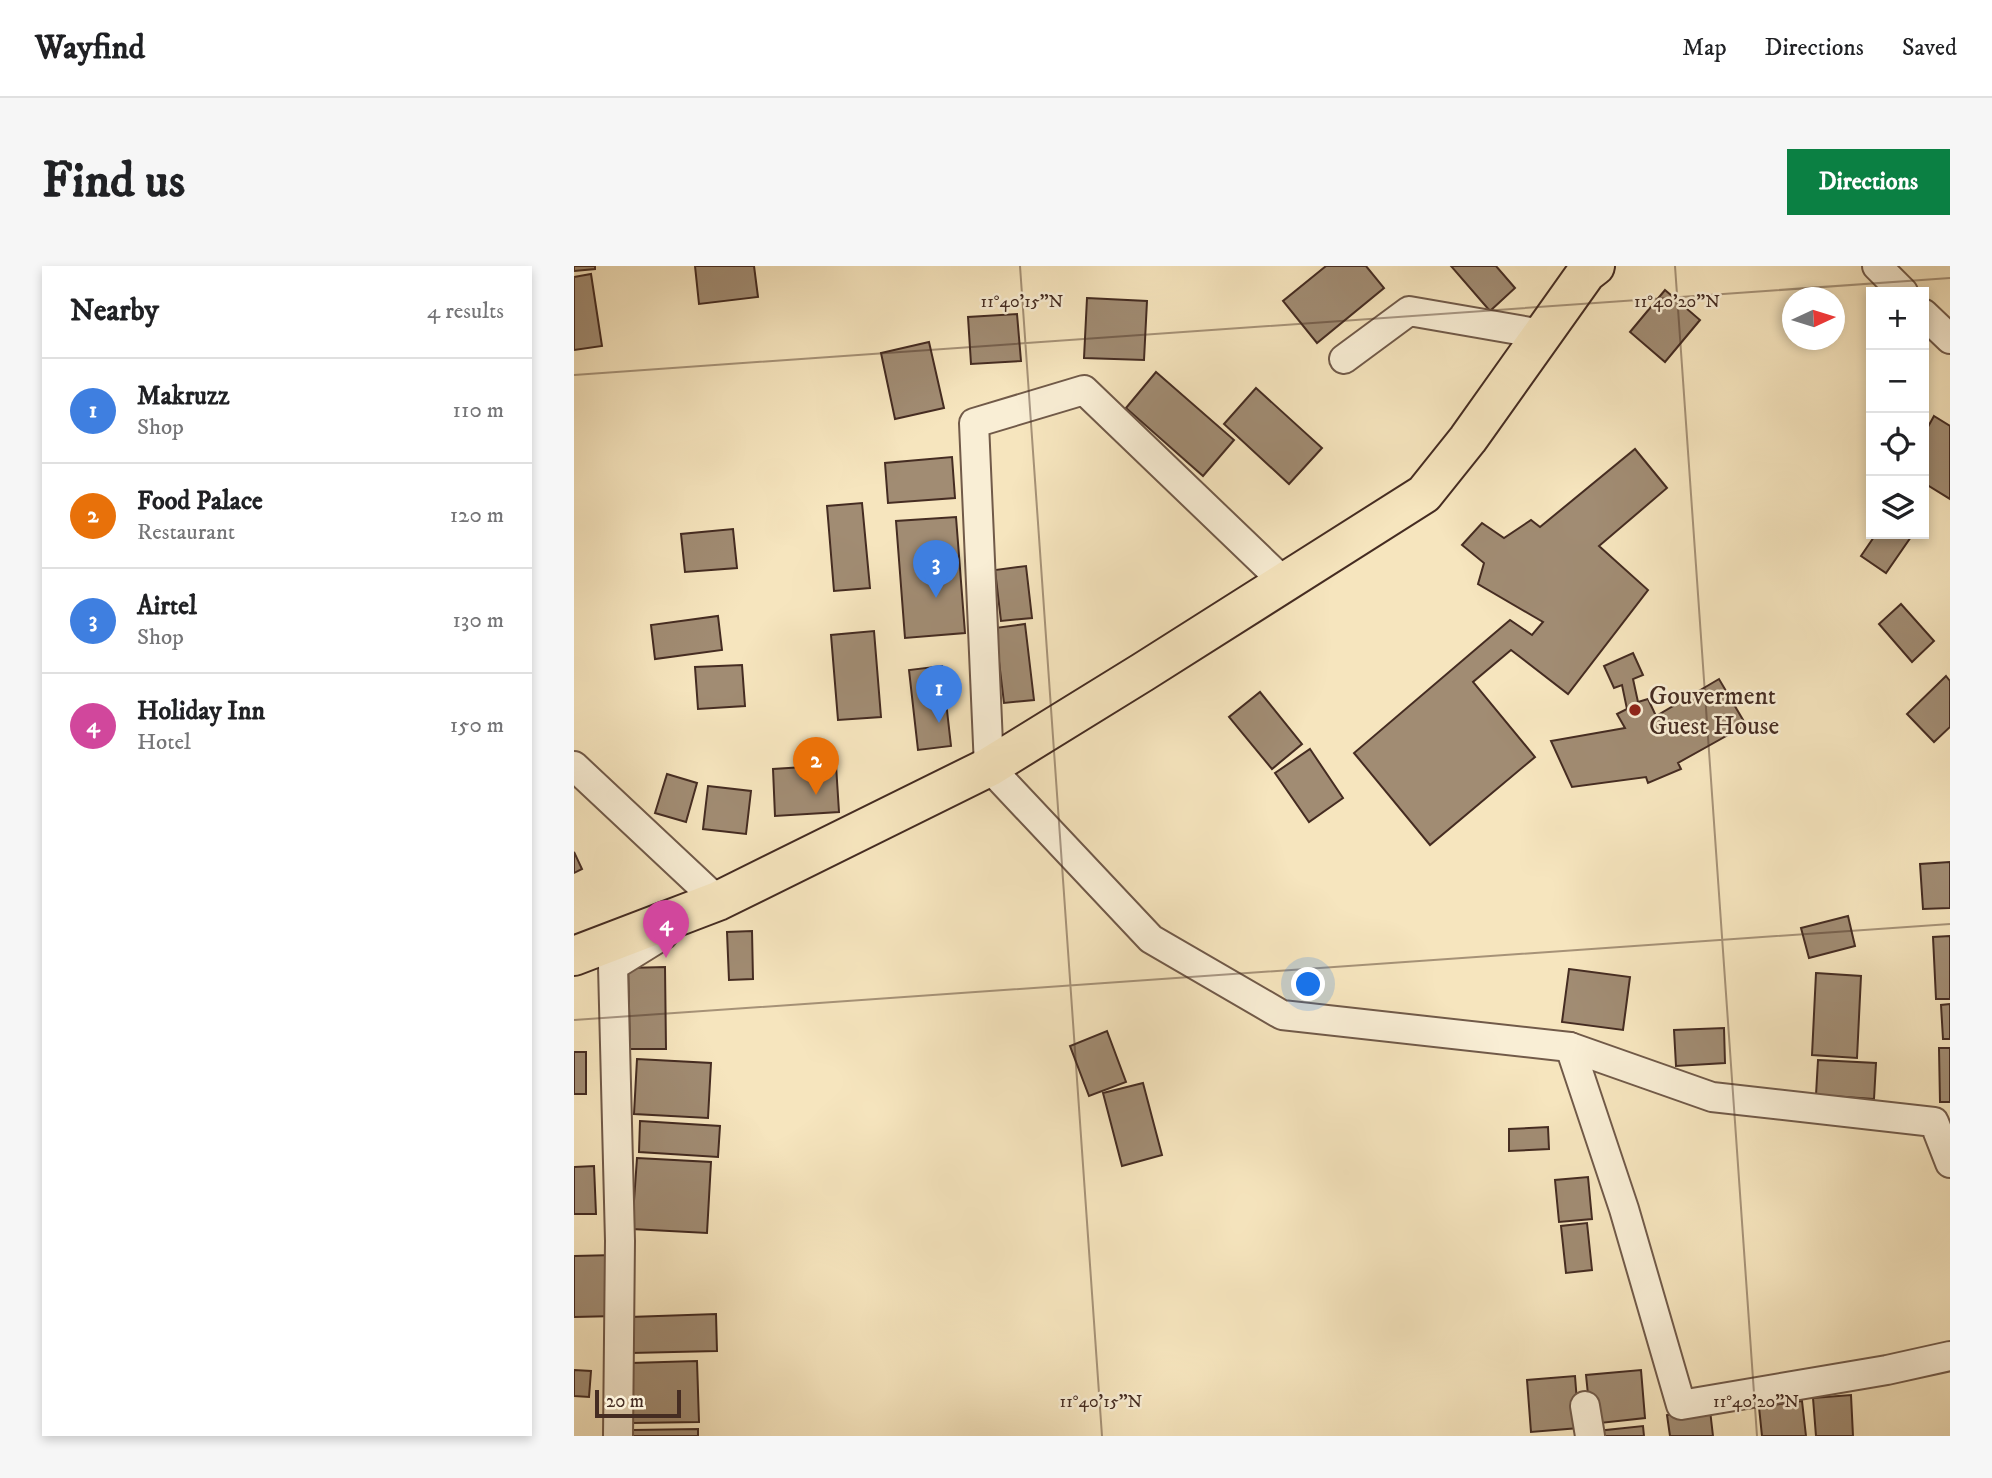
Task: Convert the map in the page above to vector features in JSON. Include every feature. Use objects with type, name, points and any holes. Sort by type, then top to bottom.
[{"type":"highway","points":[[574,956],[718,901],[989,767],[1424,494],[1468,439],[1586,273],[1595,266]]},
{"type":"street","points":[[1877,266],[1898,287]]},
{"type":"street","points":[[1344,359],[1409,311],[1542,334]]},
{"type":"street","points":[[1929,319],[1950,339]]},
{"type":"street","points":[[1284,582],[1084,390],[974,423],[989,767],[1151,939],[1282,1015],[1570,1047],[1712,1097],[1942,1123],[1950,1163]]},
{"type":"street","points":[[574,766],[718,901],[613,966],[620,1241],[618,1436]]},
{"type":"street","points":[[1570,1047],[1624,1209],[1681,1405],[1887,1370],[1950,1356]]},
{"type":"street","points":[[1585,1406],[1590,1436]]},
{"type":"building","points":[[574,266],[595,266],[595,269],[574,271]]},
{"type":"building","points":[[695,266],[754,266],[758,297],[699,304]]},
{"type":"building","points":[[1326,266],[1366,266],[1384,288],[1317,343],[1283,301]]},
{"type":"building","points":[[1451,266],[1496,266],[1515,288],[1490,311]]},
{"type":"building","points":[[591,274],[602,346],[574,350],[574,277]]},
{"type":"building","points":[[1665,290],[1700,320],[1665,362],[1630,332]]},
{"type":"building","points":[[1087,298],[1147,301],[1144,360],[1084,358]]},
{"type":"building","points":[[1017,314],[1021,361],[971,364],[968,317]]},
{"type":"building","points":[[929,342],[944,408],[895,419],[881,353]]},
{"type":"building","points":[[1156,372],[1234,440],[1203,476],[1126,408]]},
{"type":"building","points":[[1256,388],[1322,448],[1289,484],[1224,424]]},
{"type":"building","points":[[1934,416],[1950,426],[1950,499],[1929,486],[1929,425]]},
{"type":"building","points":[[1635,449],[1667,488],[1599,546],[1648,590],[1568,694],[1511,650],[1473,682],[1535,757],[1430,845],[1354,753],[1510,620],[1532,635],[1543,622],[1478,584],[1484,563],[1462,545],[1482,523],[1504,538],[1531,520],[1540,527]]},
{"type":"building","points":[[952,457],[955,498],[888,503],[885,463]]},
{"type":"building","points":[[862,503],[870,588],[834,591],[827,506]]},
{"type":"building","points":[[956,517],[965,633],[905,638],[896,521]]},
{"type":"building","points":[[733,529],[737,568],[685,572],[681,534]]},
{"type":"building","points":[[1873,539],[1910,539],[1886,573],[1861,556]]},
{"type":"building","points":[[1026,566],[1032,618],[1001,621],[995,570]]},
{"type":"building","points":[[1901,604],[1934,641],[1912,662],[1879,624]]},
{"type":"building","points":[[718,616],[722,650],[655,659],[651,625]]},
{"type":"building","points":[[1025,624],[1034,700],[1004,703],[995,628]]},
{"type":"building","points":[[874,631],[881,717],[838,720],[831,635]]},
{"type":"building","points":[[1633,653],[1643,675],[1633,679],[1638,702],[1648,699],[1656,716],[1719,679],[1746,725],[1678,763],[1681,769],[1648,783],[1646,777],[1572,787],[1551,741],[1625,728],[1617,714],[1627,709],[1622,685],[1614,688],[1604,666]]},
{"type":"building","points":[[742,665],[745,706],[698,709],[695,667]]},
{"type":"building","points":[[942,666],[951,746],[918,750],[909,670]]},
{"type":"building","points":[[1946,676],[1950,681],[1950,727],[1934,742],[1907,714]]},
{"type":"building","points":[[1260,692],[1302,744],[1272,769],[1229,717]]},
{"type":"building","points":[[1310,749],[1343,798],[1309,822],[1275,773]]},
{"type":"building","points":[[836,765],[839,812],[775,816],[773,769]]},
{"type":"building","points":[[667,774],[697,783],[686,822],[655,813]]},
{"type":"building","points":[[708,786],[751,791],[746,834],[703,829]]},
{"type":"building","points":[[574,852],[582,869],[574,873]]},
{"type":"building","points":[[1950,862],[1950,908],[1923,909],[1920,864]]},
{"type":"building","points":[[1848,916],[1855,946],[1809,958],[1801,928]]},
{"type":"building","points":[[752,931],[753,979],[729,980],[727,932]]},
{"type":"building","points":[[1950,936],[1950,999],[1936,999],[1933,937]]},
{"type":"building","points":[[665,967],[666,1049],[630,1049],[628,968]]},
{"type":"building","points":[[1569,969],[1630,977],[1623,1030],[1562,1022]]},
{"type":"building","points":[[1816,973],[1861,976],[1857,1058],[1812,1055]]},
{"type":"building","points":[[1950,1004],[1950,1039],[1943,1039],[1941,1005]]},
{"type":"building","points":[[1724,1028],[1725,1063],[1676,1066],[1674,1030]]},
{"type":"building","points":[[1107,1031],[1126,1082],[1089,1096],[1070,1046]]},
{"type":"building","points":[[1939,1048],[1950,1048],[1950,1102],[1940,1102]]},
{"type":"building","points":[[574,1052],[586,1052],[586,1094],[574,1094]]},
{"type":"building","points":[[637,1059],[711,1063],[708,1118],[634,1114]]},
{"type":"building","points":[[1818,1060],[1876,1063],[1874,1099],[1816,1095]]},
{"type":"building","points":[[1143,1083],[1162,1155],[1122,1166],[1103,1093]]},
{"type":"building","points":[[640,1121],[720,1126],[718,1157],[639,1152]]},
{"type":"building","points":[[1548,1127],[1549,1149],[1509,1151],[1509,1129]]},
{"type":"building","points":[[637,1158],[711,1162],[707,1233],[632,1229]]},
{"type":"building","points":[[594,1166],[596,1214],[574,1214],[574,1167]]},
{"type":"building","points":[[1588,1177],[1592,1219],[1559,1222],[1555,1180]]},
{"type":"building","points":[[1587,1223],[1592,1270],[1566,1273],[1561,1226]]},
{"type":"building","points":[[615,1255],[616,1316],[574,1317],[574,1256]]},
{"type":"building","points":[[716,1314],[717,1351],[631,1353],[630,1317]]},
{"type":"building","points":[[697,1361],[699,1422],[632,1423],[631,1363]]},
{"type":"building","points":[[574,1370],[591,1371],[589,1397],[574,1396]]},
{"type":"building","points":[[1641,1370],[1645,1418],[1591,1424],[1586,1375]]},
{"type":"building","points":[[1575,1376],[1579,1428],[1531,1432],[1527,1380]]},
{"type":"building","points":[[1851,1395],[1853,1436],[1816,1436],[1813,1398]]},
{"type":"building","points":[[1802,1401],[1806,1436],[1762,1436],[1759,1407]]},
{"type":"building","points":[[1710,1410],[1713,1436],[1670,1436],[1667,1415]]},
{"type":"building","points":[[1643,1426],[1644,1436],[1598,1436],[1597,1431]]},
{"type":"building","points":[[698,1429],[698,1436],[633,1436],[633,1430]]},
{"type":"place","name":"Airtel","points":[[936,598]]},
{"type":"place","name":"Gouverment Guest House","points":[[1635,710]]},
{"type":"place","name":"Makruzz","points":[[939,723]]},
{"type":"place","name":"Food Palace","points":[[816,795]]},
{"type":"place","name":"Holiday Inn","points":[[666,958]]}]
